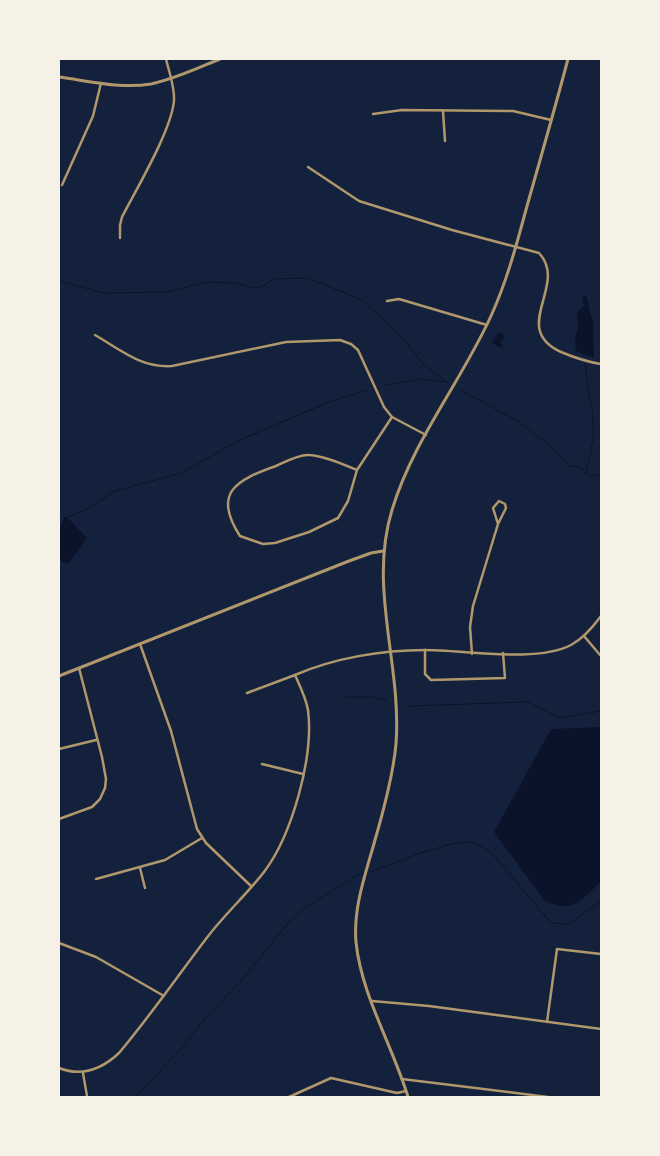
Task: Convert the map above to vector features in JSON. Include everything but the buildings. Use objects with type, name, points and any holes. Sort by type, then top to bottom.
[{"type":"street","points":[[120,238],[122,217],[156,152],[174,100],[166,59]]},
{"type":"street","points":[[59,77],[101,83],[141,85],[170,79],[220,59]]},
{"type":"street","points":[[408,1097],[372,1001],[360,963],[356,942],[358,906],[389,788],[396,745],[397,713],[384,605],[383,551],[391,512],[402,481],[487,325],[503,286],[568,59]]},
{"type":"street","points":[[62,185],[93,116],[101,83]]},
{"type":"street","points":[[373,114],[402,110],[513,111],[551,120]]},
{"type":"street","points":[[443,111],[445,141]]},
{"type":"street","points":[[308,167],[359,201],[452,230],[539,253],[547,265],[548,278],[538,322],[539,331],[543,339],[568,355],[601,364]]},
{"type":"street","points":[[387,301],[399,299],[487,325]]},
{"type":"street","points":[[95,336],[154,367],[172,366],[286,342],[340,340],[351,344],[362,355],[384,408],[392,417],[426,435]]},
{"type":"street","points":[[357,470],[307,454],[270,468],[235,486],[230,492],[227,510],[240,536],[264,544],[275,543],[309,532],[338,518],[348,501],[357,470],[392,417]]},
{"type":"street","points":[[472,654],[470,627],[473,606],[498,524],[506,508],[505,504],[499,502],[493,508],[498,524]]},
{"type":"street","points":[[59,676],[349,561],[383,551]]},
{"type":"street","points":[[247,693],[312,667],[390,652],[425,650],[472,654],[541,653],[556,650],[570,645],[584,636],[601,616]]},
{"type":"street","points":[[584,636],[600,655]]},
{"type":"street","points":[[140,644],[167,716],[195,821],[202,838],[252,886]]},
{"type":"street","points":[[425,650],[425,674],[431,680],[505,678],[503,653]]},
{"type":"street","points":[[59,820],[92,807],[100,799],[106,779],[79,668]]},
{"type":"street","points":[[59,1068],[68,1072],[82,1072],[102,1067],[115,1056],[164,996],[218,923],[272,861],[286,834],[295,810],[303,774],[308,734],[308,712],[295,675]]},
{"type":"street","points":[[59,749],[96,740]]},
{"type":"street","points":[[262,764],[303,774]]},
{"type":"street","points":[[96,879],[165,860],[202,838]]},
{"type":"street","points":[[140,868],[145,888]]},
{"type":"street","points":[[59,943],[96,957],[164,996]]},
{"type":"street","points":[[547,1022],[557,949],[601,954]]},
{"type":"street","points":[[372,1001],[419,1004],[601,1029]]},
{"type":"street","points":[[82,1072],[87,1096]]},
{"type":"street","points":[[289,1097],[331,1078],[397,1093],[406,1091]]},
{"type":"street","points":[[402,1079],[548,1097]]},
{"type":"water","points":[[586,295],[593,323],[594,358],[575,351],[575,338],[578,328],[577,312],[584,306],[582,297]]},
{"type":"water","points":[[499,332],[505,336],[500,343],[503,346],[501,348],[492,343]]},
{"type":"water","points":[[64,517],[67,517],[87,538],[68,564],[62,562],[58,546],[60,528]]},
{"type":"water","points":[[601,727],[601,882],[576,903],[563,906],[555,905],[545,901],[494,832],[551,729]]},
{"type":"waterway","points":[[59,281],[104,293],[167,292],[206,282],[235,283],[254,288],[264,286],[273,279],[308,278],[362,300],[403,338],[423,364],[447,382]]},
{"type":"waterway","points":[[585,364],[591,406]]},
{"type":"waterway","points":[[386,385],[421,379],[446,382]]},
{"type":"waterway","points":[[67,517],[84,511],[115,491],[181,473],[240,440],[329,402],[367,390]]},
{"type":"waterway","points":[[460,390],[518,421],[554,449],[569,466],[579,467],[590,477],[601,474]]},
{"type":"waterway","points":[[586,473],[594,435],[592,410]]},
{"type":"waterway","points":[[345,697],[372,697],[387,701]]},
{"type":"waterway","points":[[407,706],[528,702],[559,718],[601,711]]},
{"type":"waterway","points":[[136,1097],[186,1043],[206,1017],[242,980],[288,923],[303,909],[358,875],[374,871],[420,853],[455,843],[472,842],[486,849],[497,859],[551,923],[569,924],[601,901]]}]
